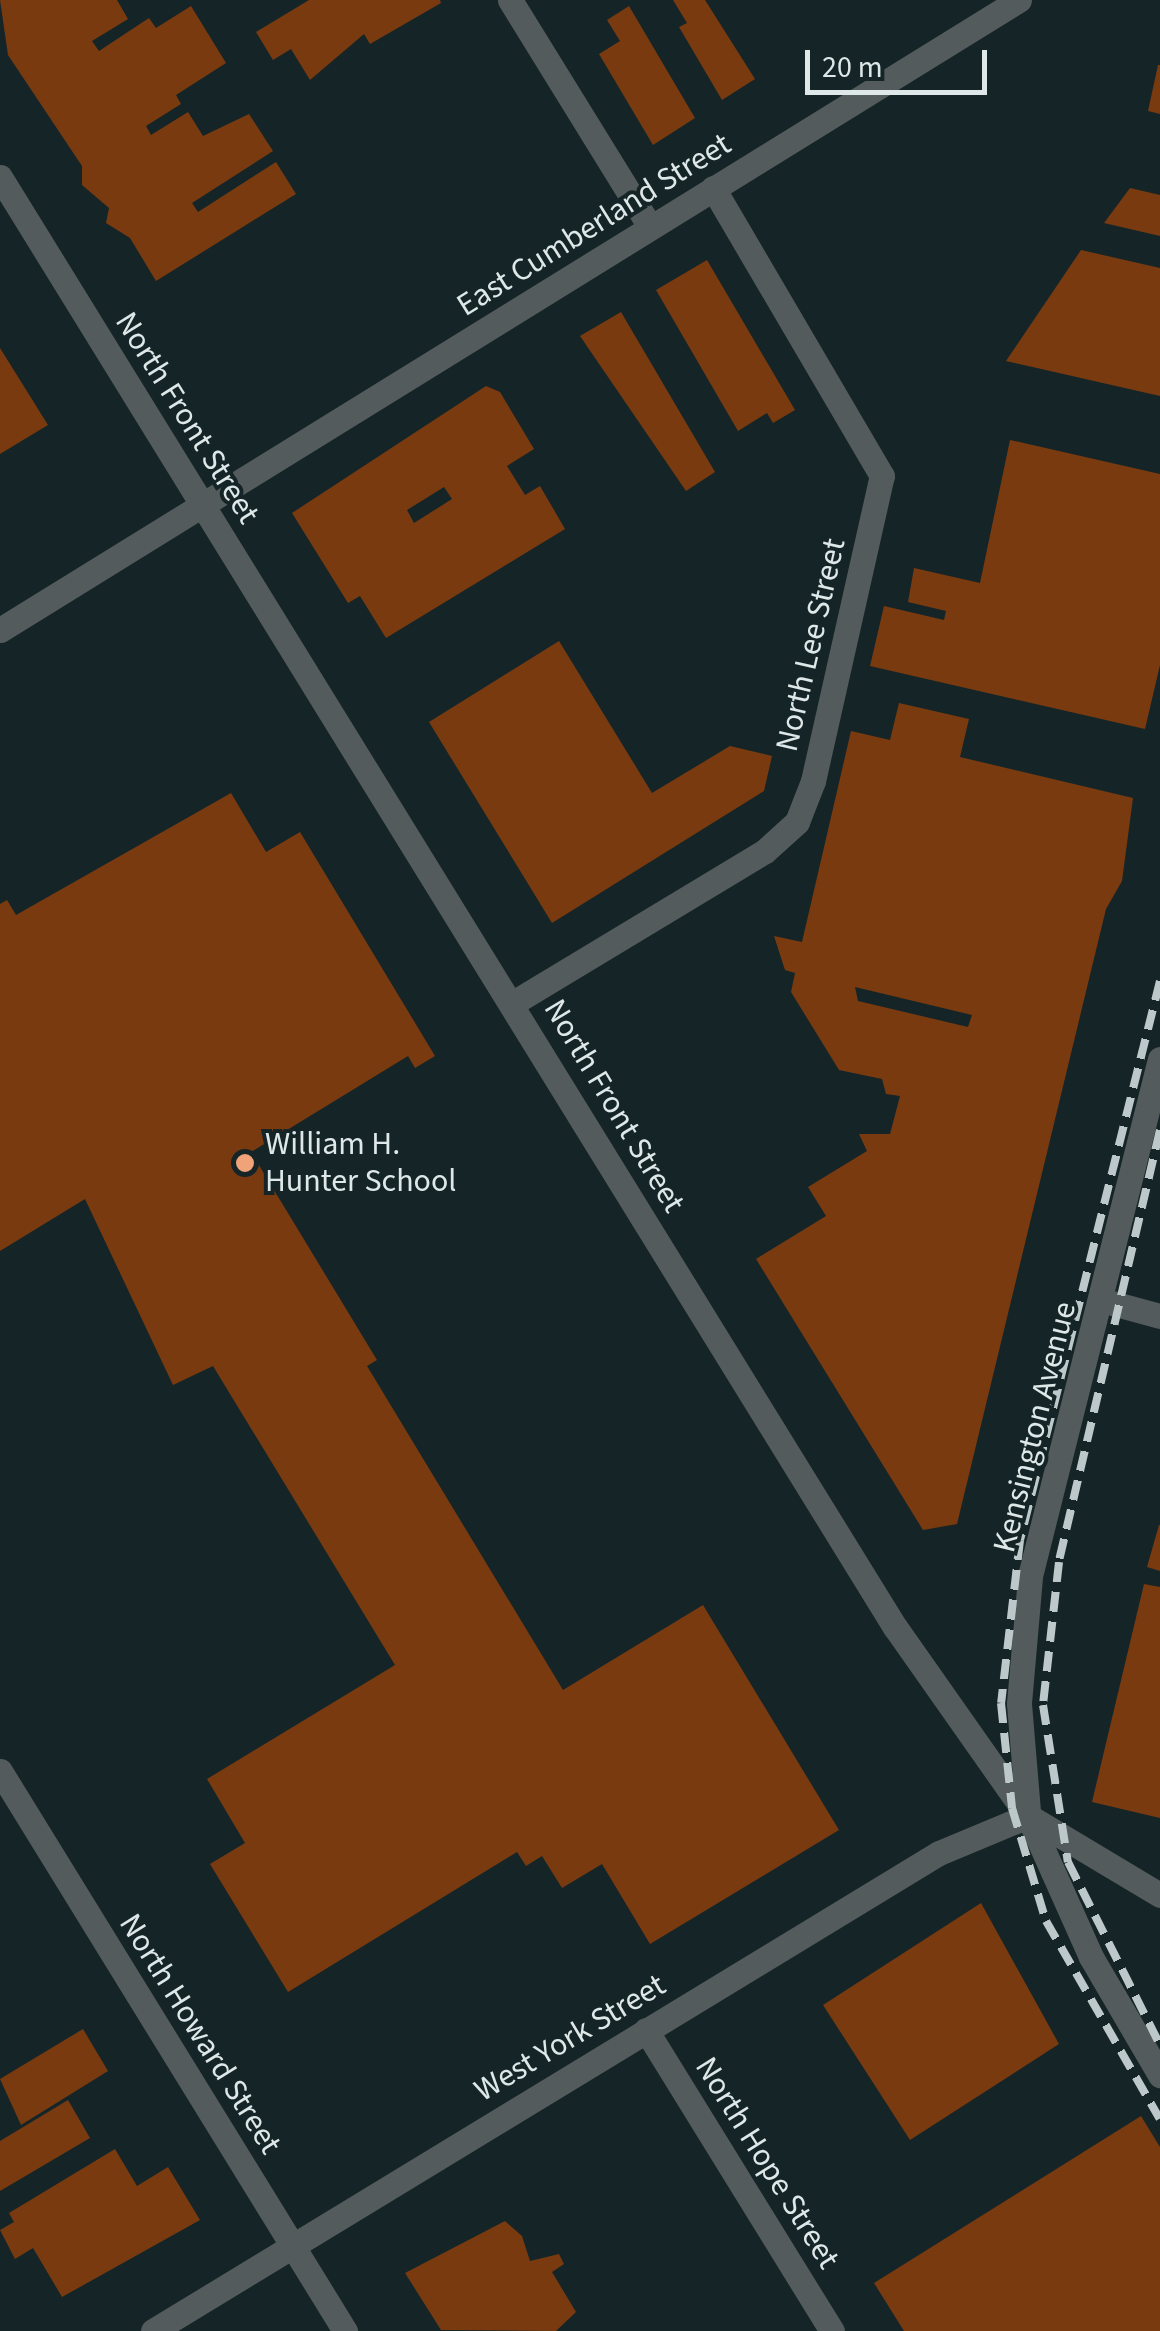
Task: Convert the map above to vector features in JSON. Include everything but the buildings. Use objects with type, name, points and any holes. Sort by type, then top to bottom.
[{"type":"street","points":[[510,0],[650,228]]},
{"type":"street","name":"East Cumberland Street","points":[[0,630],[1018,0]]},
{"type":"street","name":"North Front Street","points":[[0,177],[513,1003],[894,1627],[1028,1816],[1090,1957],[1160,2075]]},
{"type":"street","name":"North Lee Street","points":[[513,1003],[765,852],[797,822],[822,743],[882,476],[714,188]]},
{"type":"street","name":"Kensington Avenue","points":[[1028,1816],[1019,1703],[1030,1576],[1160,1059]]},
{"type":"street","points":[[1101,1300],[1160,1316]]},
{"type":"street","name":"North Howard Street","points":[[0,1770],[345,2331]]},
{"type":"street","points":[[1028,1816],[1160,1895]]},
{"type":"street","name":"West York Street","points":[[153,2331],[939,1853],[1028,1816]]},
{"type":"street","name":"North Hope Street","points":[[646,2030],[832,2331]]},
{"type":"railway","points":[[1160,981],[1020,1540],[1001,1703],[1012,1808],[1046,1921],[1160,2119]]},
{"type":"railway","points":[[1160,1130],[1059,1562],[1043,1705],[1068,1862],[1160,2045]]},
{"type":"place","name":"William H. Hunter School","points":[[245,1163]]}]
